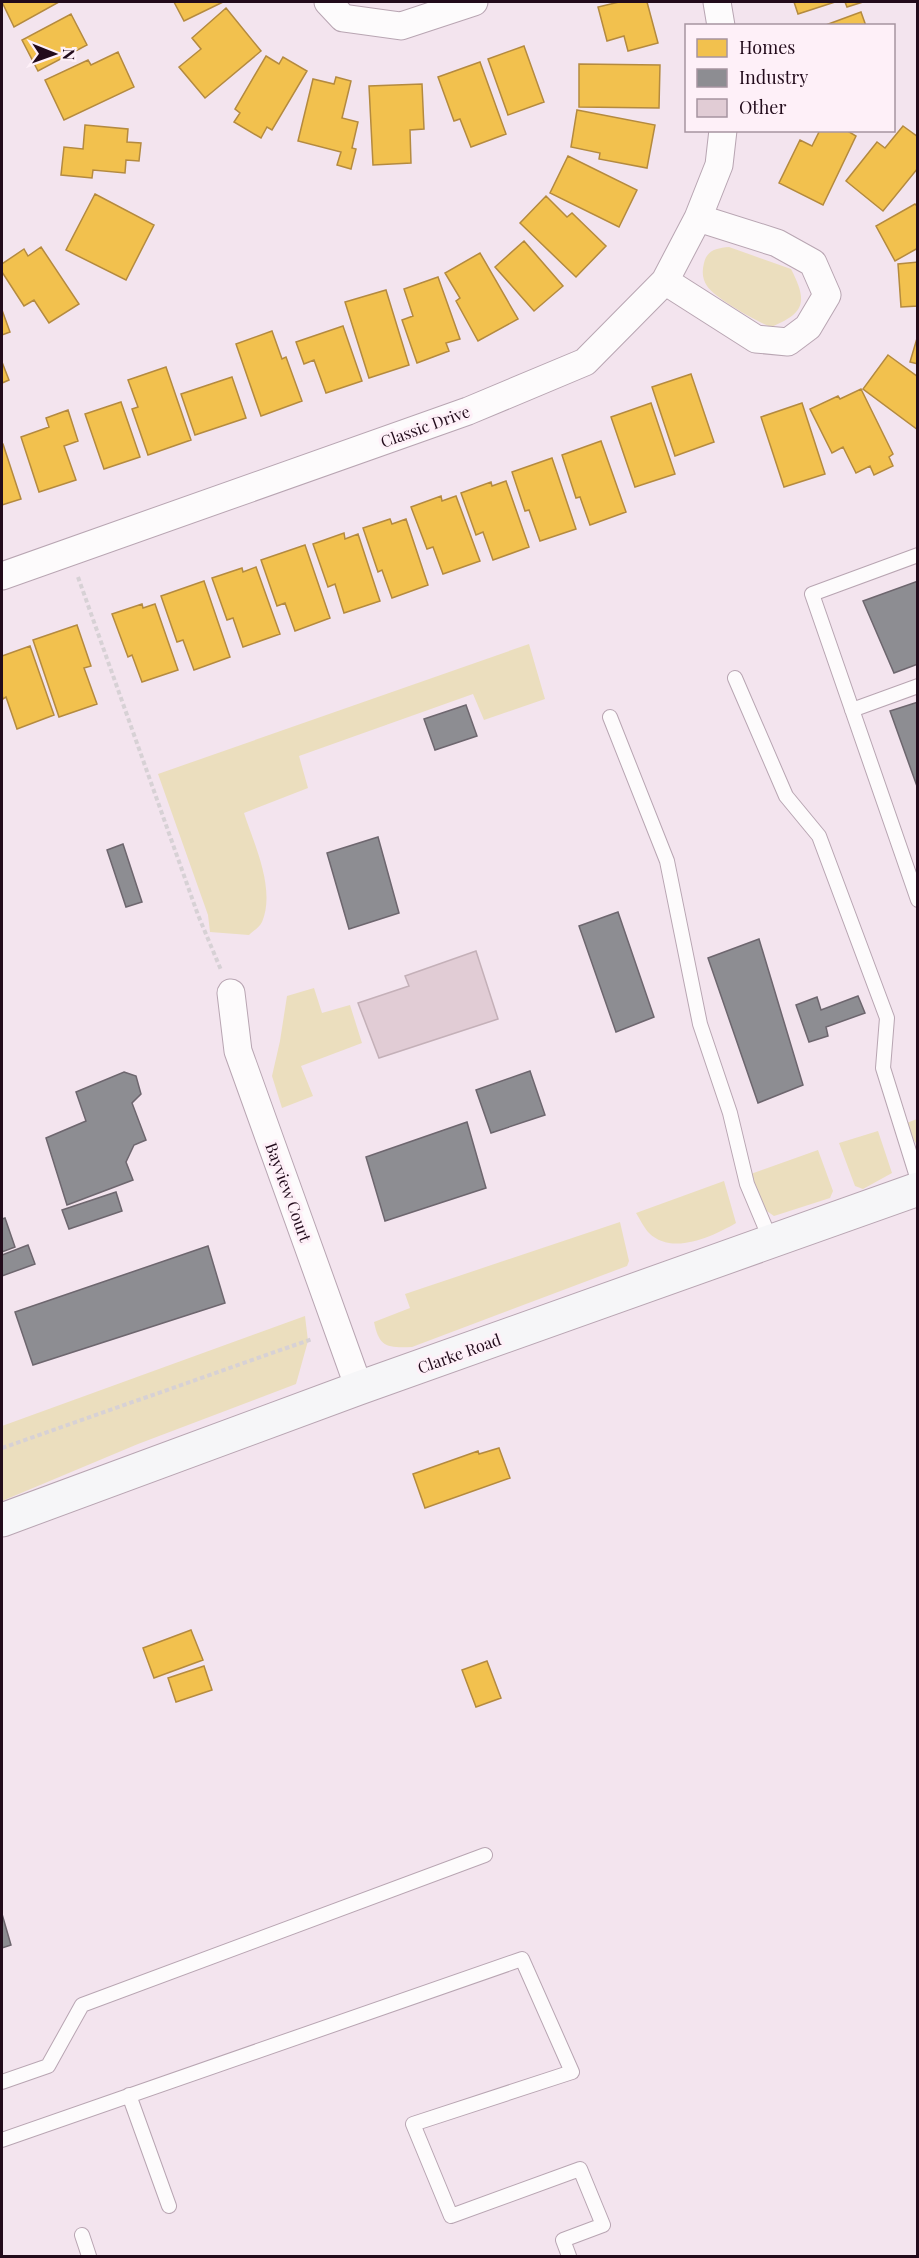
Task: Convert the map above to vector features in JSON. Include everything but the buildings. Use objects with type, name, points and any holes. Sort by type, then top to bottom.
[{"type":"main road","name":"Clarke Road","points":[[2,1520],[359,1388],[918,1189]]},
{"type":"street","points":[[328,2],[344,18],[401,26],[474,2]]},
{"type":"street","points":[[717,2],[721,24]]},
{"type":"street","name":"Classic Drive","points":[[2,576],[468,411],[585,362],[664,281],[698,218],[719,165],[723,132]]},
{"type":"street","points":[[664,281],[756,339],[788,342],[808,327],[827,295],[813,263],[777,243],[698,218]]},
{"type":"street","name":"Bayview Court","points":[[231,993],[238,1052],[359,1388]]},
{"type":"lane","points":[[918,555],[812,594],[918,900]]},
{"type":"lane","points":[[735,678],[786,796],[819,836],[887,1018],[884,1068],[918,1180]]},
{"type":"lane","points":[[852,710],[918,686]]},
{"type":"lane","points":[[609,717],[667,861],[675,891],[685,957],[700,1024],[730,1113],[747,1185],[771,1241]]},
{"type":"lane","points":[[2,2082],[48,2066],[82,2005],[485,1855]]},
{"type":"lane","points":[[2,2140],[522,1959],[572,2072],[413,2124],[451,2216],[580,2169],[603,2225],[563,2240],[569,2256]]},
{"type":"lane","points":[[129,2095],[169,2206]]},
{"type":"lane","points":[[82,2235],[89,2256]]},
{"type":"path","points":[[81,588],[198,915],[231,993]]},
{"type":"path","points":[[2,1448],[313,1339]]},
{"type":"shaded area","points":[[729,247],[791,269],[801,298],[797,311],[791,317],[771,327],[737,309],[707,286],[703,277],[703,269],[707,255],[720,248]]},
{"type":"shaded area","points":[[529,644],[545,699],[484,720],[473,694],[299,756],[308,788],[244,813],[258,852],[265,881],[266,909],[262,922],[249,935],[210,932],[208,915],[158,774]]},
{"type":"shaded area","points":[[314,988],[322,1013],[350,1005],[362,1043],[301,1066],[313,1096],[282,1108],[272,1076],[287,996]]},
{"type":"shaded area","points":[[917,1119],[917,1145],[904,1124]]},
{"type":"shaded area","points":[[878,1131],[892,1173],[863,1189],[855,1186],[839,1143]]},
{"type":"shaded area","points":[[818,1150],[833,1191],[830,1198],[774,1216],[761,1207],[748,1175]]},
{"type":"shaded area","points":[[724,1181],[736,1223],[705,1238],[681,1243],[658,1240],[647,1231],[636,1213]]},
{"type":"shaded area","points":[[620,1222],[629,1261],[627,1266],[412,1347],[390,1346],[379,1337],[374,1322],[410,1308],[405,1294]]},
{"type":"shaded area","points":[[305,1316],[308,1341],[296,1384],[138,1444],[2,1501],[2,1426]]}]
